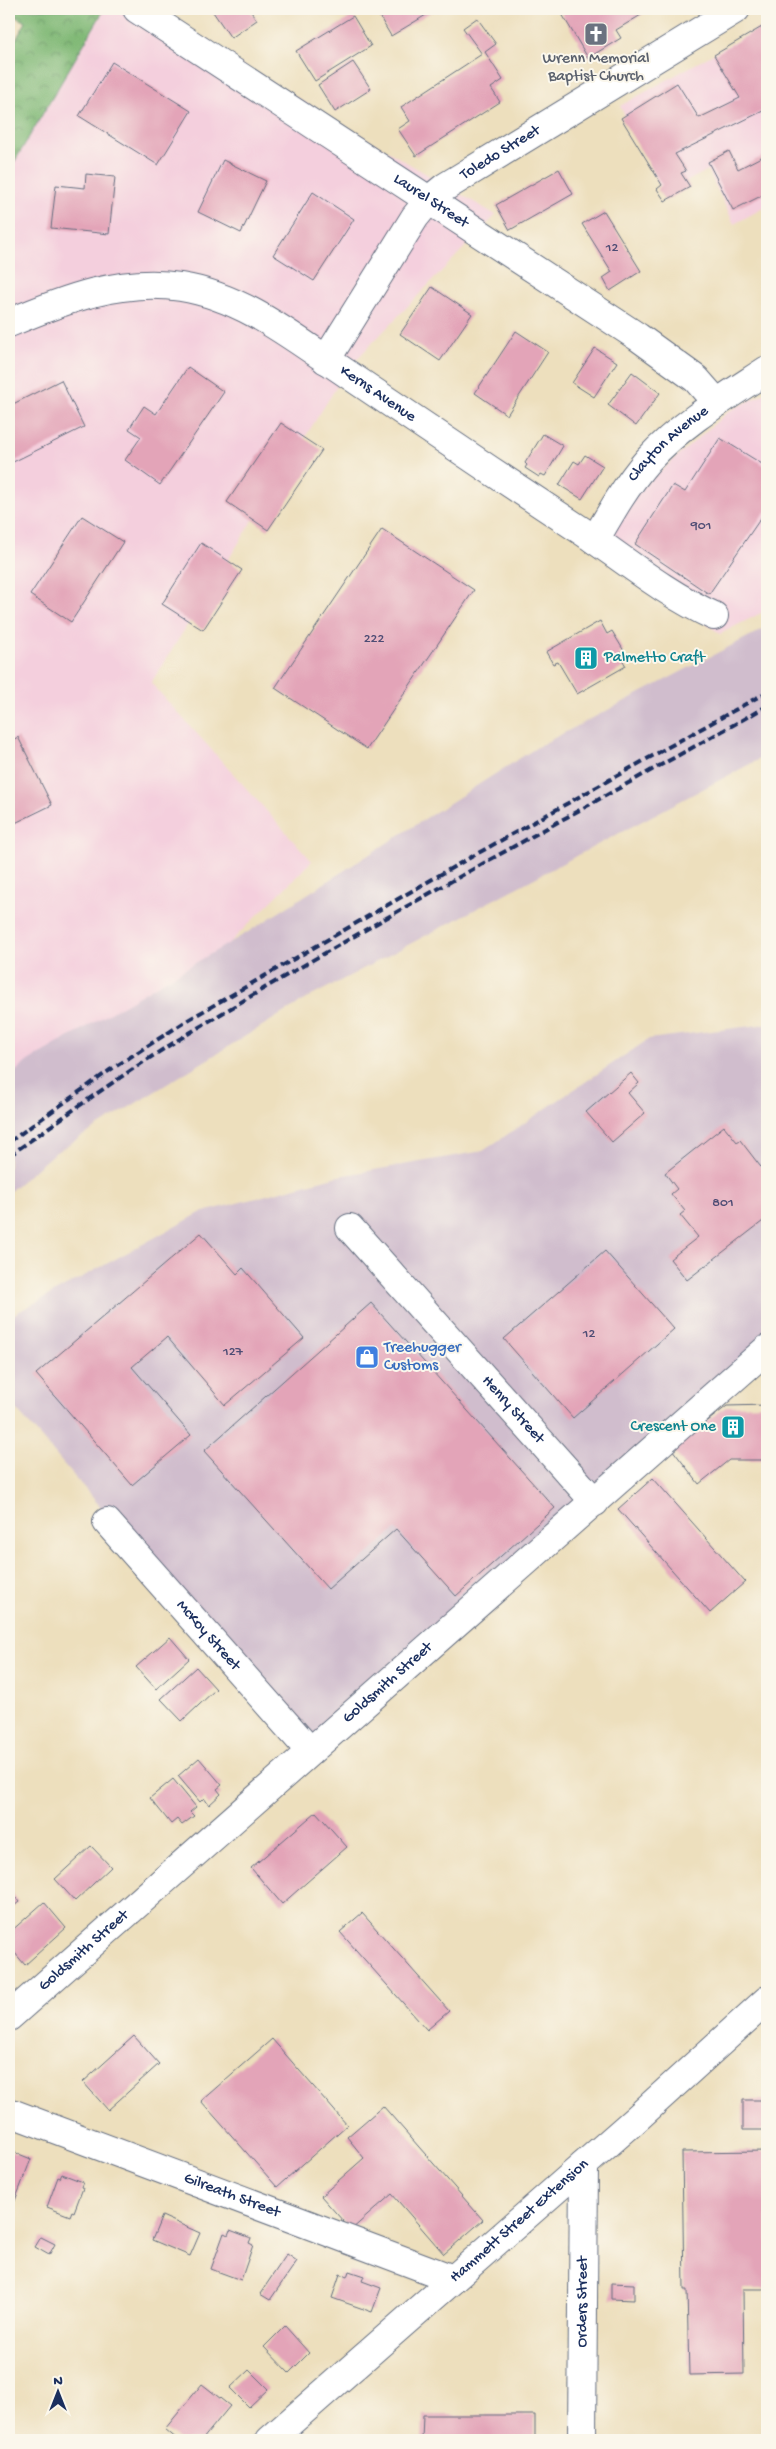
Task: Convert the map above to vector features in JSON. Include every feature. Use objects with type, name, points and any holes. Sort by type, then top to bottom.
[{"type":"street","name":"Laurel Street","points":[[138,9],[638,336],[696,379],[717,403]]},
{"type":"street","name":"Toledo Street","points":[[326,360],[410,224],[429,200],[445,187],[736,9]]},
{"type":"street","name":"Kerns Avenue","points":[[9,322],[94,292],[150,284],[180,286],[229,300],[283,331],[695,607],[714,616]]},
{"type":"street","name":"Clayton Avenue","points":[[595,540],[620,496],[648,460],[680,430],[767,370]]},
{"type":"street","name":"Henry Street","points":[[350,1228],[596,1502]]},
{"type":"street","name":"Goldsmith Street","points":[[13,2004],[310,1751],[596,1502],[767,1349]]},
{"type":"street","name":"McKoy Street","points":[[107,1522],[310,1751]]},
{"type":"street","name":"Hammett Street Extension","points":[[270,2440],[584,2165],[767,2000]]},
{"type":"street","name":"Gilreath Street","points":[[9,2112],[453,2279]]},
{"type":"street","name":"Orders Street","points":[[582,2440],[584,2165]]},
{"type":"shaded area","points":[[105,9],[146,9],[496,215],[349,367],[151,683],[312,861],[63,1109],[9,1151],[9,171]]},
{"type":"shaded area","points":[[767,24],[767,206],[734,224],[708,170],[664,194],[620,106]]},
{"type":"shaded area","points":[[767,392],[767,610],[720,634],[591,532],[729,411]]},
{"type":"shaded area","points":[[767,627],[767,755],[306,999],[53,1154],[9,1192],[9,1077],[28,1061],[248,932],[539,746]]},
{"type":"shaded area","points":[[767,1024],[767,1348],[306,1744],[9,1401],[9,1317],[200,1213],[334,1177],[483,1151],[649,1039]]},
{"type":"green space","points":[[9,9],[104,10],[9,171],[9,51],[26,22],[9,14]]},
{"type":"building","points":[[211,9],[249,9],[257,20],[231,38]]},
{"type":"building","points":[[375,9],[436,9],[391,36]]},
{"type":"building","name":"Wrenn Memorial Baptist Church","points":[[559,9],[651,9],[616,30],[621,38],[588,58]]},
{"type":"building","points":[[353,16],[371,46],[315,81],[296,51]]},
{"type":"building","points":[[477,18],[496,44],[485,52],[503,80],[491,88],[500,102],[416,156],[398,129],[410,121],[401,107],[482,54],[463,28]]},
{"type":"building","points":[[767,24],[767,109],[675,154],[686,171],[681,173],[690,187],[665,201],[657,189],[662,185],[621,118],[677,83],[699,118],[740,98],[714,55]]},
{"type":"building","points":[[112,62],[191,111],[158,165],[79,116]]},
{"type":"building","points":[[353,62],[371,89],[335,112],[318,85]]},
{"type":"building","points":[[729,151],[738,169],[767,154],[767,193],[733,210],[708,162]]},
{"type":"building","points":[[223,160],[266,181],[241,233],[198,212]]},
{"type":"building","points":[[559,169],[573,194],[510,230],[496,205]]},
{"type":"building","points":[[86,174],[115,177],[109,234],[51,228],[56,185],[85,188]]},
{"type":"building","points":[[313,192],[354,219],[314,281],[273,255]]},
{"type":"building","points":[[604,211],[641,271],[610,291],[603,278],[612,272],[582,224]]},
{"type":"building","points":[[432,287],[472,314],[440,361],[400,334]]},
{"type":"building","points":[[516,331],[548,352],[507,415],[475,393]]},
{"type":"building","points":[[595,348],[617,362],[594,397],[572,383]]},
{"type":"building","points":[[188,367],[224,392],[160,485],[125,460],[141,437],[129,429],[144,406],[156,414]]},
{"type":"building","points":[[632,372],[660,393],[636,426],[608,405]]},
{"type":"building","points":[[61,380],[84,427],[9,464],[9,406]]},
{"type":"building","points":[[281,423],[322,450],[268,530],[227,502]]},
{"type":"building","points":[[543,434],[563,446],[545,476],[541,474],[539,477],[525,468],[527,465],[525,463]]},
{"type":"building","points":[[720,438],[767,467],[767,509],[709,594],[635,544],[673,485],[685,492]]},
{"type":"building","points":[[585,455],[603,466],[582,499],[559,485],[574,461],[579,464]]},
{"type":"building","points":[[82,516],[123,542],[71,622],[30,595]]},
{"type":"building","points":[[382,529],[474,590],[367,749],[275,688]]},
{"type":"building","points":[[201,543],[242,570],[203,630],[162,604]]},
{"type":"building","name":"Palmetto Craft","points":[[600,621],[607,634],[612,631],[624,651],[619,654],[626,666],[577,694],[558,662],[553,664],[546,652]]},
{"type":"building","points":[[18,737],[52,805],[9,826],[9,742]]},
{"type":"building","points":[[631,1073],[639,1083],[628,1093],[645,1113],[612,1142],[586,1112]]},
{"type":"building","points":[[724,1126],[737,1142],[740,1140],[767,1175],[767,1218],[687,1280],[670,1259],[698,1237],[680,1215],[685,1211],[671,1194],[677,1189],[665,1173]]},
{"type":"building","points":[[201,1233],[237,1274],[243,1268],[304,1338],[225,1405],[167,1337],[132,1367],[191,1435],[132,1485],[36,1374]]},
{"type":"building","points":[[605,1251],[674,1329],[573,1418],[504,1339]]},
{"type":"building","points":[[371,1303],[555,1508],[456,1596],[396,1529],[328,1589],[204,1451]]},
{"type":"building","name":"Crescent One","points":[[767,1405],[767,1460],[729,1460],[699,1484],[672,1449],[727,1406]]},
{"type":"building","points":[[653,1478],[745,1582],[710,1613],[618,1509]]},
{"type":"building","points":[[170,1637],[189,1659],[156,1689],[136,1667]]},
{"type":"building","points":[[196,1667],[216,1689],[182,1721],[161,1699]]},
{"type":"building","points":[[199,1758],[222,1785],[217,1789],[221,1794],[209,1805],[204,1798],[200,1802],[178,1776]]},
{"type":"building","points":[[173,1779],[196,1807],[190,1812],[194,1816],[182,1825],[177,1819],[171,1824],[150,1798]]},
{"type":"building","points":[[316,1812],[347,1847],[282,1904],[251,1868]]},
{"type":"building","points":[[91,1846],[111,1867],[75,1901],[55,1879]]},
{"type":"building","points":[[9,1889],[19,1902],[9,1910]]},
{"type":"building","points":[[44,1902],[66,1928],[25,1965],[9,1946],[9,1933]]},
{"type":"building","points":[[362,1913],[449,2011],[427,2030],[340,1932]]},
{"type":"building","points":[[134,2036],[159,2064],[108,2110],[83,2082]]},
{"type":"building","points":[[272,2039],[347,2125],[277,2187],[201,2101]]},
{"type":"building","points":[[743,2100],[767,2100],[767,2130],[743,2130]]},
{"type":"building","points":[[383,2106],[483,2220],[444,2254],[392,2194],[351,2230],[321,2196],[364,2158],[347,2137]]},
{"type":"building","points":[[9,2150],[31,2159],[11,2211],[9,2210]]},
{"type":"building","points":[[767,2151],[767,2289],[743,2289],[744,2374],[689,2375],[687,2290],[684,2290],[682,2152]]},
{"type":"building","points":[[62,2174],[83,2182],[81,2187],[83,2188],[74,2212],[72,2211],[70,2216],[47,2207],[58,2177],[60,2178]]},
{"type":"building","points":[[162,2216],[200,2233],[190,2256],[152,2240]]},
{"type":"building","points":[[230,2230],[251,2238],[249,2243],[253,2245],[241,2280],[211,2269],[224,2233],[228,2235]]},
{"type":"building","points":[[41,2237],[55,2244],[49,2255],[35,2247]]},
{"type":"building","points":[[287,2254],[297,2261],[270,2300],[260,2294]]},
{"type":"building","points":[[349,2271],[364,2276],[362,2281],[381,2288],[372,2312],[332,2298],[340,2274],[347,2277]]},
{"type":"building","points":[[611,2283],[634,2284],[634,2300],[611,2299]]},
{"type":"building","points":[[285,2326],[309,2353],[289,2373],[264,2347]]},
{"type":"building","points":[[249,2370],[268,2389],[249,2407],[230,2388]]},
{"type":"building","points":[[202,2384],[230,2406],[202,2440],[178,2440],[165,2429]]},
{"type":"building","points":[[423,2415],[535,2415],[535,2440],[422,2440]]},
{"type":"building","points":[[764,2419],[767,2419],[767,2440],[765,2440]]},
{"type":"railway","points":[[9,1142],[110,1070],[188,1020],[464,861],[767,692]]},
{"type":"railway","points":[[9,1156],[148,1059],[266,987],[408,905],[767,706]]},
{"type":"place","name":"Wrenn Memorial Baptist Church","points":[[596,34]]},
{"type":"place","name":"Palmetto Craft","points":[[586,658]]},
{"type":"place","name":"Treehugger Customs","points":[[367,1357]]},
{"type":"place","name":"Crescent One","points":[[733,1427]]}]
